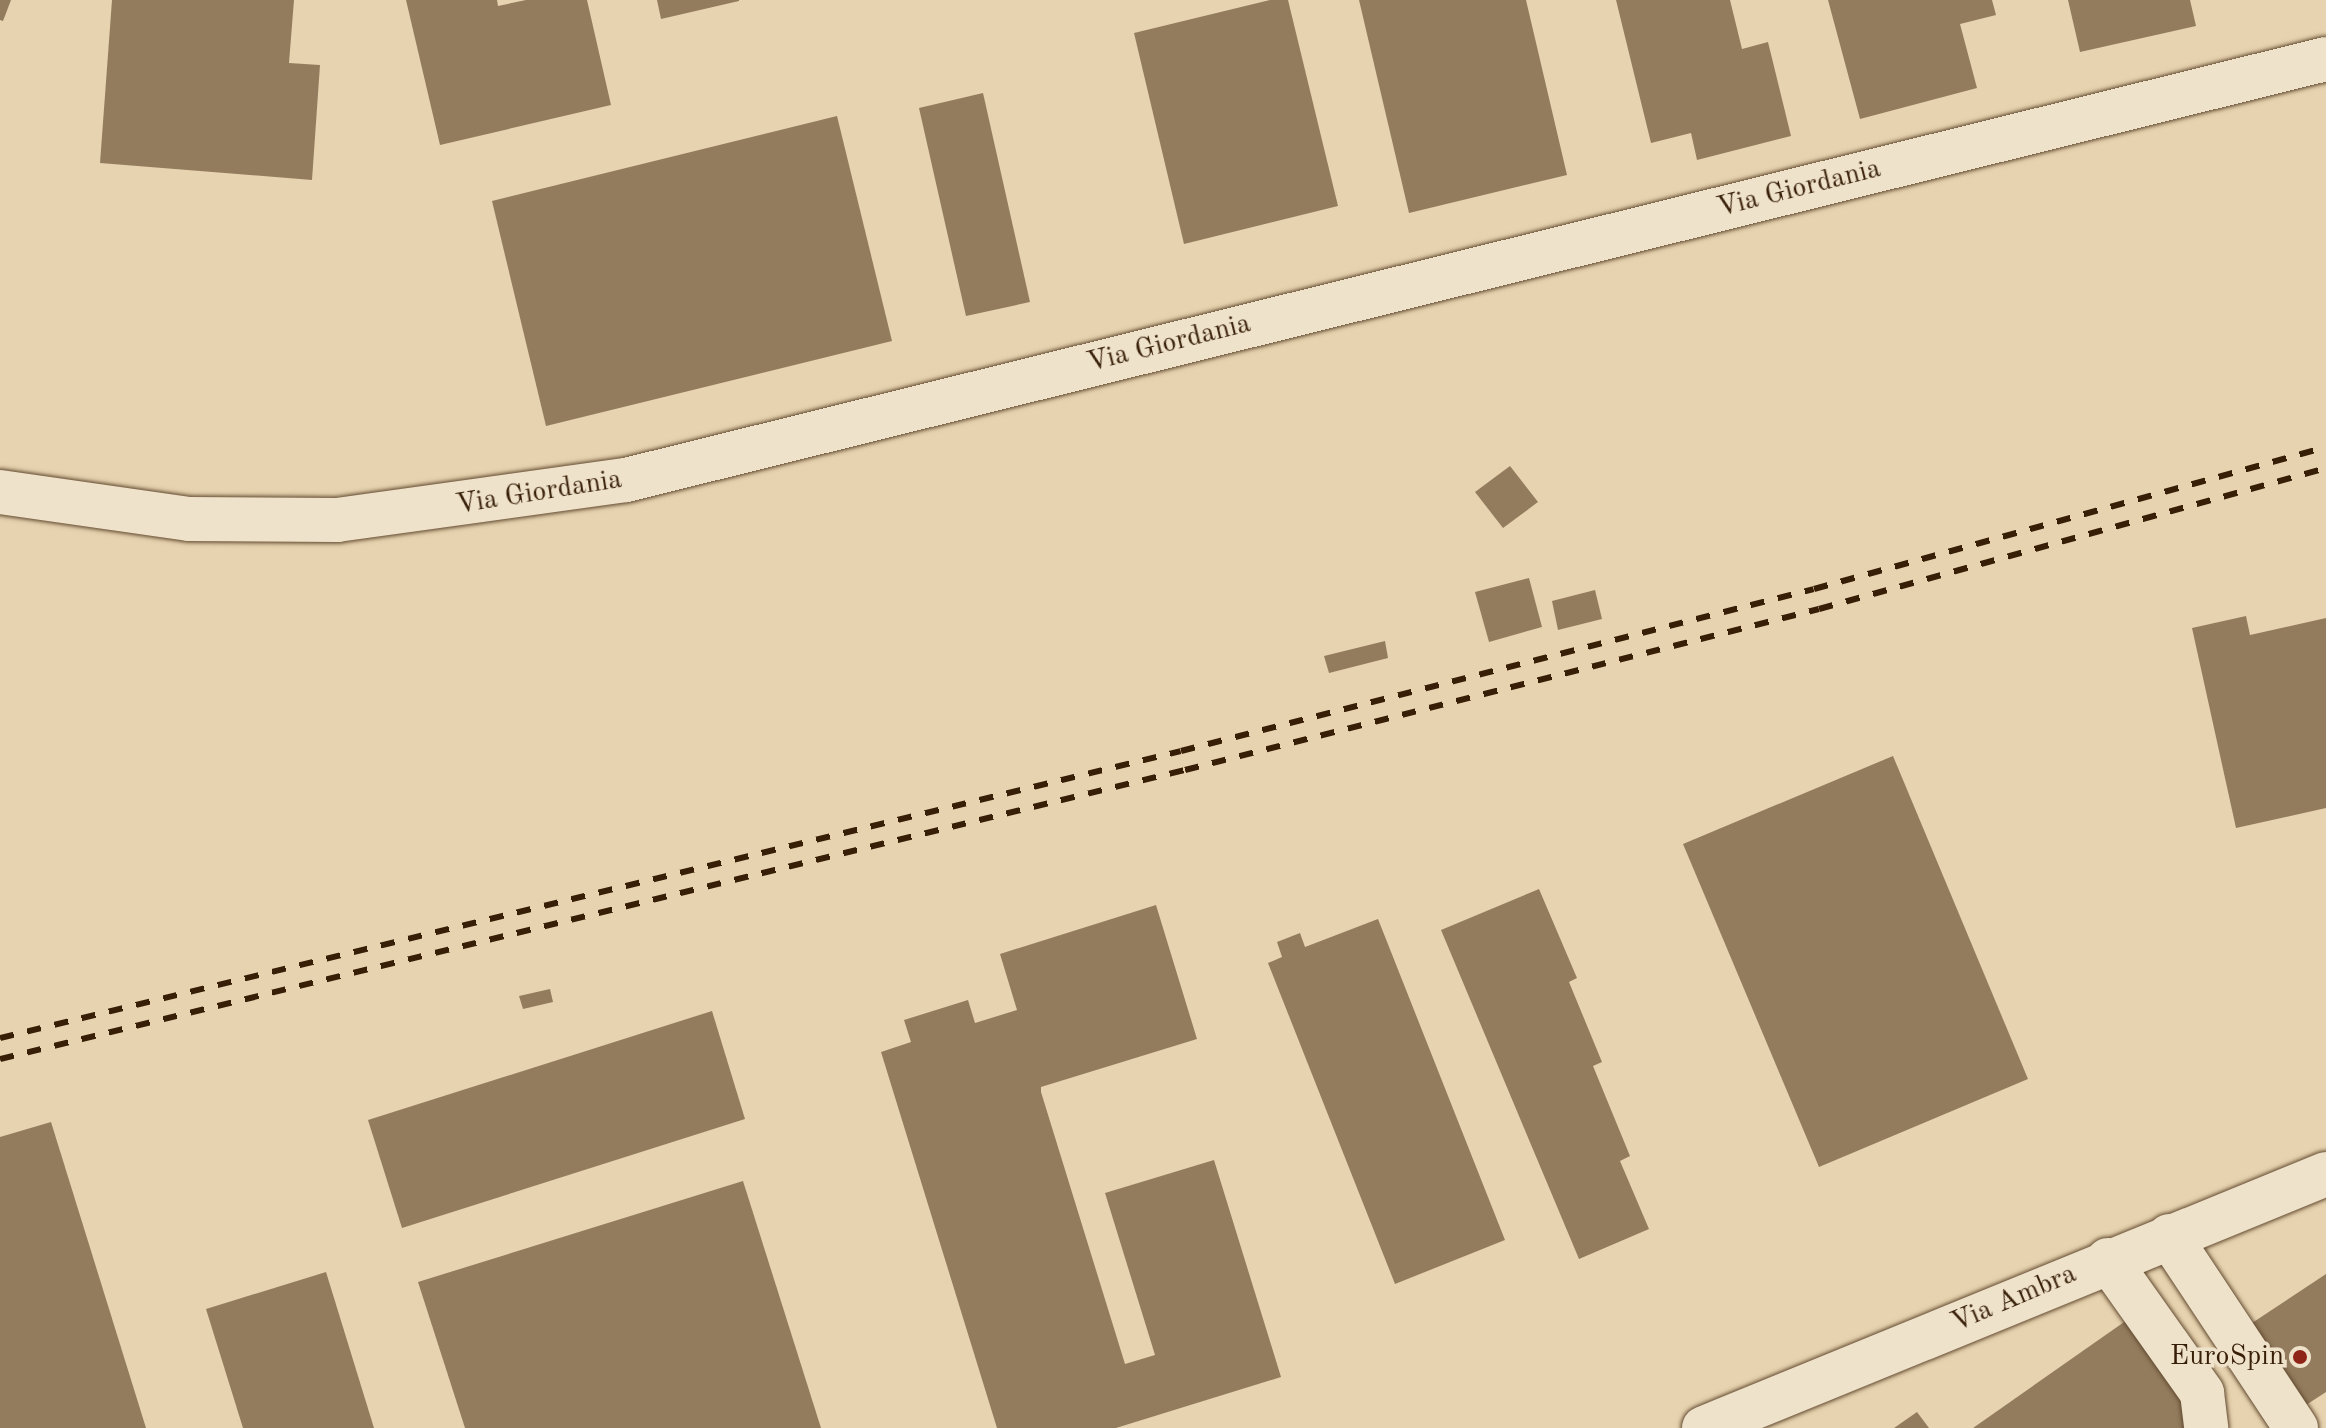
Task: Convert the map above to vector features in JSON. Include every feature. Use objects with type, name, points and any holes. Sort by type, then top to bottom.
[{"type":"street","name":"Via Giordania","points":[[0,492],[189,519],[337,520],[626,480],[2326,59]]},
{"type":"street","name":"Via Ambra","points":[[1704,1428],[2108,1260],[2326,1174]]},
{"type":"street","points":[[2169,1236],[2296,1428]]},
{"type":"street","points":[[2108,1260],[2202,1393],[2206,1428]]},
{"type":"building","points":[[0,0],[11,0],[3,21],[0,20]]},
{"type":"building","points":[[112,0],[294,0],[289,63],[320,65],[312,180],[100,163]]},
{"type":"building","points":[[406,0],[497,0],[498,6],[526,0],[587,0],[611,105],[440,145]]},
{"type":"building","points":[[657,0],[739,0],[739,1],[661,19]]},
{"type":"building","points":[[1270,0],[1288,0],[1338,206],[1184,244],[1134,33]]},
{"type":"building","points":[[1359,0],[1526,0],[1567,175],[1409,213]]},
{"type":"building","points":[[1616,0],[1730,0],[1742,49],[1768,42],[1791,136],[1697,160],[1691,133],[1651,143]]},
{"type":"building","points":[[1828,0],[1992,0],[1996,15],[1960,24],[1977,88],[1860,119]]},
{"type":"building","points":[[2068,0],[2190,0],[2196,26],[2080,52]]},
{"type":"building","points":[[983,93],[1030,302],[966,316],[919,108]]},
{"type":"building","points":[[837,116],[892,341],[546,426],[492,201]]},
{"type":"building","points":[[1510,466],[1538,502],[1503,528],[1475,492]]},
{"type":"building","points":[[1529,578],[1542,627],[1489,642],[1475,592]]},
{"type":"building","points":[[1595,590],[1602,619],[1558,630],[1552,601]]},
{"type":"building","points":[[2246,616],[2250,635],[2326,618],[2326,808],[2236,828],[2192,628]]},
{"type":"building","points":[[1385,641],[1388,658],[1329,673],[1324,656]]},
{"type":"building","points":[[1893,756],[2028,1079],[1819,1167],[1683,844]]},
{"type":"building","points":[[1539,889],[1577,978],[1569,982],[1602,1062],[1593,1066],[1630,1156],[1620,1161],[1649,1229],[1579,1259],[1441,930]]},
{"type":"building","points":[[1156,905],[1197,1039],[1041,1087],[1041,1092],[1125,1364],[1155,1355],[1105,1193],[1214,1160],[1281,1377],[1116,1428],[997,1428],[881,1052],[911,1042],[904,1020],[968,1000],[975,1023],[1017,1010],[1000,954]]},
{"type":"building","points":[[1378,919],[1505,1240],[1395,1284],[1268,963],[1282,957],[1277,942],[1300,933],[1305,947]]},
{"type":"building","points":[[550,989],[553,1002],[523,1009],[519,996]]},
{"type":"building","points":[[712,1011],[745,1119],[402,1228],[368,1120]]},
{"type":"building","points":[[51,1122],[146,1428],[0,1428],[0,1137]]},
{"type":"building","points":[[743,1181],[821,1428],[465,1428],[418,1282]]},
{"type":"building","points":[[326,1272],[374,1428],[243,1428],[206,1309]]},
{"type":"building","name":"EuroSpin","points":[[2326,1274],[2326,1392],[2306,1405],[2252,1323]]},
{"type":"building","points":[[2127,1320],[2198,1421],[2188,1428],[1973,1428]]},
{"type":"building","points":[[1917,1412],[1929,1428],[1894,1428]]},
{"type":"railway","points":[[0,1038],[1181,751],[1814,589],[2326,447]]},
{"type":"railway","points":[[0,1059],[1185,770],[1819,609],[2326,468]]},
{"type":"place","name":"EuroSpin","points":[[2300,1357]]}]
